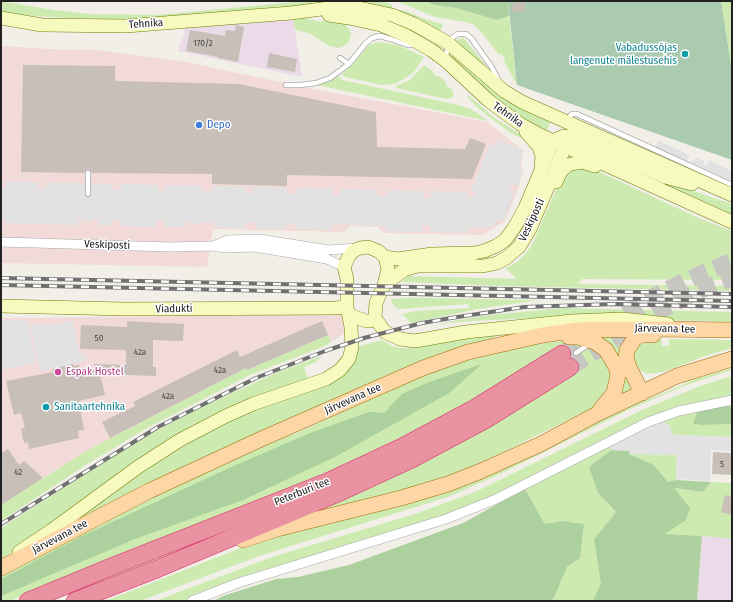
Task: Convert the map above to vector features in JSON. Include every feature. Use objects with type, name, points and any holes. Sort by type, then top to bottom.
[{"type":"highway","name":"Peterburi tee","points":[[157,569],[336,494],[412,459],[485,420],[570,358]]},
{"type":"highway","name":"Peterburi tee","points":[[28,601],[341,475],[402,447],[570,358]]},
{"type":"highway","points":[[75,601],[157,569]]},
{"type":"main road","name":"Järvevana tee","points":[[1,568],[149,491],[259,440],[423,368],[468,352],[543,335],[584,330],[732,330]]},
{"type":"main road","points":[[642,393],[626,358],[627,350],[635,338],[642,335],[699,330]]},
{"type":"main road","points":[[543,335],[578,337],[592,342],[606,350],[611,357],[618,375],[614,393],[606,405],[597,414]]},
{"type":"main road","points":[[157,569],[277,529],[401,498],[448,484],[541,444],[597,414],[677,376],[732,359]]},
{"type":"main road","points":[[629,367],[641,378],[650,380],[677,376]]},
{"type":"street","name":"Tehnika","points":[[4,21],[42,25],[126,26],[291,13],[329,8],[359,8],[392,15],[414,24],[448,44],[504,90],[540,110],[732,195]]},
{"type":"street","name":"Tehnika","points":[[291,13],[337,15],[381,25],[405,35],[446,61],[489,101],[520,124],[563,141],[620,171],[709,213],[732,222]]},
{"type":"street","points":[[564,121],[563,141],[575,137],[665,176],[732,195]]},
{"type":"street","points":[[520,124],[539,147],[542,156],[541,170]]},
{"type":"street","name":"Veskiposti","points":[[385,257],[398,259],[432,254],[474,253],[496,246],[505,240],[514,228],[525,208],[541,170],[563,141]]},
{"type":"street","name":"Veskiposti","points":[[384,285],[404,270],[417,266],[483,266],[506,258],[519,247],[530,229],[546,190],[563,141]]},
{"type":"street","points":[[546,190],[555,184],[561,171],[576,163],[589,163],[610,173],[620,171]]},
{"type":"street","name":"Veskiposti","points":[[212,246],[228,240],[259,239],[329,250],[360,248]]},
{"type":"street","name":"Veskiposti","points":[[1,242],[163,247],[212,246],[227,248],[254,246],[327,259],[344,267]]},
{"type":"street","points":[[1,565],[58,526],[138,467],[180,440],[253,404],[326,379],[340,370],[349,359],[352,347],[348,311],[348,279],[344,267],[353,251],[360,248],[368,247],[378,251],[385,257],[388,269],[384,285],[376,302],[375,318],[385,332],[400,339],[415,341],[508,327],[572,321],[622,319],[657,322],[699,330]]},
{"type":"street","name":"Viadukti","points":[[1,306],[124,309],[334,308],[348,311]]},
{"type":"street","points":[[348,311],[366,321],[370,321],[375,318]]},
{"type":"street","points":[[192,601],[238,583],[446,519],[494,500],[648,422],[679,411],[732,400]]},
{"type":"lane","points":[[446,61],[448,44],[453,37],[464,33],[469,36],[491,66],[504,90]]},
{"type":"lane","points":[[286,85],[316,83],[330,78],[349,64],[372,38],[380,36],[408,45],[422,45]]},
{"type":"lane","points":[[340,58],[349,64]]},
{"type":"lane","points":[[564,121],[568,120],[572,114],[577,114],[732,185]]},
{"type":"lane","points":[[88,173],[88,194]]},
{"type":"lane","points":[[570,358],[592,342]]},
{"type":"shaded area","points":[[293,18],[302,77],[178,51],[186,27]]},
{"type":"shaded area","points":[[1,46],[68,50],[90,49],[186,62],[294,85],[487,122],[519,147],[522,158],[519,186],[505,221],[483,235],[383,233],[378,227],[350,226],[344,232],[213,229],[207,267],[1,263]]},
{"type":"shaded area","points":[[499,140],[524,150],[519,168],[524,170],[518,186],[512,183],[509,188],[515,191],[503,221],[498,219],[489,227],[468,228],[466,233],[430,232],[430,226],[423,226],[422,232],[386,231],[385,226],[334,224],[332,226],[332,230],[295,229],[295,224],[288,223],[286,225],[286,229],[256,229],[256,223],[245,223],[245,229],[214,227],[213,222],[193,224],[190,221],[186,221],[185,227],[165,227],[164,220],[157,221],[157,227],[121,226],[121,221],[119,220],[112,220],[111,226],[98,225],[97,219],[91,222],[83,222],[79,219],[78,225],[4,223],[4,218],[1,217],[1,188],[5,188],[5,182],[38,182],[39,189],[46,189],[46,182],[112,184],[112,189],[114,190],[121,190],[121,184],[158,185],[159,192],[165,191],[166,185],[202,186],[203,192],[211,192],[212,186],[245,187],[246,193],[252,194],[253,187],[286,188],[288,194],[296,194],[297,188],[333,189],[334,196],[340,195],[340,189],[377,190],[378,196],[386,196],[387,190],[423,191],[424,198],[430,198],[431,191],[467,192],[467,197],[469,198],[474,197],[476,193],[471,190],[490,144],[496,146]]},
{"type":"shaded area","points":[[659,141],[689,155],[688,162],[697,158],[704,161],[705,167],[709,160],[732,171],[732,185],[654,150]]},
{"type":"shaded area","points":[[199,313],[338,313],[344,318],[346,328],[343,334],[331,342],[328,335],[247,370],[246,369],[203,390],[86,451],[1,505],[1,318],[188,316]]},
{"type":"shaded area","points":[[1,320],[27,320],[36,363],[1,370]]},
{"type":"shaded area","points":[[73,321],[80,354],[85,354],[86,361],[40,371],[30,326],[44,323],[45,326]]},
{"type":"shaded area","points":[[662,420],[670,426],[671,434],[674,435],[732,437],[732,451],[711,450],[710,481],[676,479],[677,455],[629,454],[629,451],[611,450],[611,443]]},
{"type":"shaded area","points":[[702,536],[732,538],[732,601],[697,601]]},
{"type":"green space","points":[[1,1],[53,10],[90,14],[158,15],[305,1],[384,1],[392,5],[392,9],[406,11],[442,24],[443,26],[439,32],[401,13],[113,19],[66,18],[24,15],[1,11]]},
{"type":"green space","points":[[396,1],[426,1],[434,5],[456,8],[497,20],[509,16],[517,85],[504,61],[505,59],[501,54],[499,55],[483,34],[473,24],[435,17]]},
{"type":"green space","points":[[426,1],[508,1],[509,16],[497,20],[456,8],[434,5]]},
{"type":"green space","points":[[508,1],[721,1],[732,72],[732,160],[517,85]]},
{"type":"green space","points":[[721,1],[732,1],[732,72]]},
{"type":"green space","points":[[293,18],[340,22],[345,24],[350,30],[351,35],[349,41],[344,46],[339,48],[329,46],[309,33],[295,30]]},
{"type":"green space","points":[[464,38],[490,71],[456,41]]},
{"type":"green space","points":[[378,42],[398,45],[424,57],[414,72],[394,84],[382,85],[345,77],[342,74],[355,62],[369,45]]},
{"type":"green space","points":[[451,54],[551,121],[546,132],[500,104],[452,59]]},
{"type":"green space","points":[[423,66],[426,66],[436,76],[439,76],[446,82],[446,85],[451,88],[454,94],[452,98],[446,99],[397,88],[396,86],[410,80]]},
{"type":"green space","points":[[339,76],[342,80],[458,105],[471,109],[488,121],[317,85]]},
{"type":"green space","points":[[468,95],[495,118],[526,138],[527,141],[509,132],[479,109],[468,98]]},
{"type":"green space","points":[[570,168],[591,168],[701,219],[732,231],[732,280],[582,279],[578,284],[732,286],[732,291],[501,286],[402,282],[409,276],[517,279],[505,268],[517,262],[527,252],[533,243],[562,176]]},
{"type":"green space","points":[[661,180],[732,204],[732,216],[660,184]]},
{"type":"green space","points":[[390,299],[538,300],[478,309],[411,323],[402,314],[415,311],[470,308],[468,304],[399,309],[395,307]]},
{"type":"green space","points":[[563,308],[732,312],[732,323],[710,321],[535,318],[436,324],[489,315]]},
{"type":"green space","points":[[495,333],[496,337],[433,356],[372,382],[84,518],[81,514],[147,466],[227,419],[331,381],[357,347],[382,340],[392,346],[412,348]]},
{"type":"green space","points":[[627,334],[634,389],[620,398],[597,336]]},
{"type":"green space","points":[[328,335],[331,342],[325,346],[250,375],[147,428],[89,463],[1,521],[1,505],[86,451],[246,368],[247,370]]},
{"type":"green space","points":[[647,338],[661,339],[662,346],[669,346],[669,339],[732,340],[732,348],[708,355],[663,372],[647,374],[636,368],[631,356],[633,348]]},
{"type":"green space","points":[[572,341],[586,344],[568,355],[570,360],[591,346],[599,351],[612,372],[611,387],[596,406],[501,453],[442,480],[318,512],[316,511],[486,393],[403,439],[312,481],[9,601],[1,601],[1,577],[75,535],[253,448],[297,433],[424,375],[457,363],[530,345]]},
{"type":"green space","points":[[322,356],[316,362],[304,367],[308,380],[255,399],[1,559],[1,528],[87,473],[152,433],[202,407],[280,371]]},
{"type":"green space","points":[[482,364],[449,393],[337,456],[243,500],[135,539],[1,596],[1,579],[82,536],[229,468],[310,433],[369,412],[384,413],[402,394],[429,382]]},
{"type":"green space","points":[[732,368],[732,370],[687,385],[630,409],[496,476],[448,497],[259,556],[140,601],[105,601],[269,538],[347,516],[659,395],[696,379]]},
{"type":"green space","points":[[732,376],[732,396],[694,404],[461,510],[226,584],[186,601],[155,601],[272,557],[415,514],[475,492],[642,410],[700,386]]},
{"type":"green space","points":[[732,402],[732,407],[717,405],[706,406]]},
{"type":"green space","points":[[717,405],[732,407],[732,424],[693,424],[698,410]]},
{"type":"green space","points":[[701,408],[693,424],[732,424],[732,437],[674,435],[671,434],[670,426],[662,420],[672,415]]},
{"type":"green space","points":[[611,443],[611,450],[589,467],[598,493],[616,512],[594,539],[602,583],[593,601],[549,601],[554,598],[567,567],[580,558],[584,524],[563,521],[545,524],[525,489]]},
{"type":"green space","points":[[611,450],[629,451],[629,454],[654,465],[668,482],[676,480],[711,482],[703,492],[674,488],[690,508],[686,520],[665,534],[702,536],[697,601],[593,601],[601,583],[594,539],[616,512],[598,493],[589,467]]},
{"type":"green space","points":[[629,454],[677,455],[676,480],[668,482],[654,465]]},
{"type":"green space","points":[[711,482],[732,483],[732,539],[665,534],[685,520],[673,488],[703,492]]},
{"type":"green space","points":[[525,489],[545,524],[563,521],[584,524],[580,558],[567,567],[554,598],[549,601],[213,601],[223,596],[276,579],[298,577],[349,565],[463,523]]},
{"type":"green space","points":[[285,506],[286,509],[52,601],[40,601]]},
{"type":"building","points":[[525,2],[526,11],[515,12],[512,10],[513,3]]},
{"type":"building","points":[[236,25],[244,27],[238,62],[186,51],[190,30],[225,36],[226,30],[235,31]]},
{"type":"building","points":[[269,53],[297,59],[295,72],[267,67]]},
{"type":"building","name":"Depo","points":[[23,65],[115,66],[115,81],[239,84],[376,112],[377,147],[465,149],[470,138],[486,144],[472,179],[287,175],[287,186],[212,184],[212,174],[92,173],[88,169],[84,173],[21,172]]},
{"type":"building","name":"Sanitaartehnika","points":[[127,321],[184,324],[183,341],[153,340],[153,367],[156,367],[156,376],[100,374],[105,395],[79,401],[84,430],[78,431],[79,438],[29,449],[28,442],[24,443],[21,429],[25,428],[21,413],[14,415],[6,381],[53,372],[52,369],[73,364],[74,366],[79,365],[81,373],[94,370],[94,364],[126,365],[126,350],[80,349],[81,325],[127,327]]},
{"type":"building","points":[[322,321],[328,335],[247,370],[246,368],[110,438],[102,422],[135,406],[133,402],[237,350],[240,357]]},
{"type":"building","points":[[8,449],[19,465],[24,461],[43,478],[1,505],[1,453]]},
{"type":"building","points":[[713,452],[732,453],[732,475],[712,474]]},
{"type":"building","points":[[725,495],[732,497],[732,515],[721,512]]},
{"type":"tunnel","points":[[562,354],[643,302],[687,280],[732,261]]},
{"type":"tunnel","points":[[570,367],[659,311],[696,292],[732,278]]},
{"type":"railway","points":[[1,278],[732,294]]},
{"type":"railway","points":[[1,285],[732,301]]},
{"type":"railway","points":[[1,524],[158,427],[256,378],[325,351],[364,338],[422,323],[524,307],[615,304],[732,307]]},
{"type":"place","name":"Vabadussõjas langenute mälestusehis","points":[[685,54]]},
{"type":"place","name":"Depo","points":[[199,125]]},
{"type":"place","name":"Espak Hostel","points":[[58,372]]},
{"type":"place","name":"Sanitaartehnika","points":[[46,407]]}]
